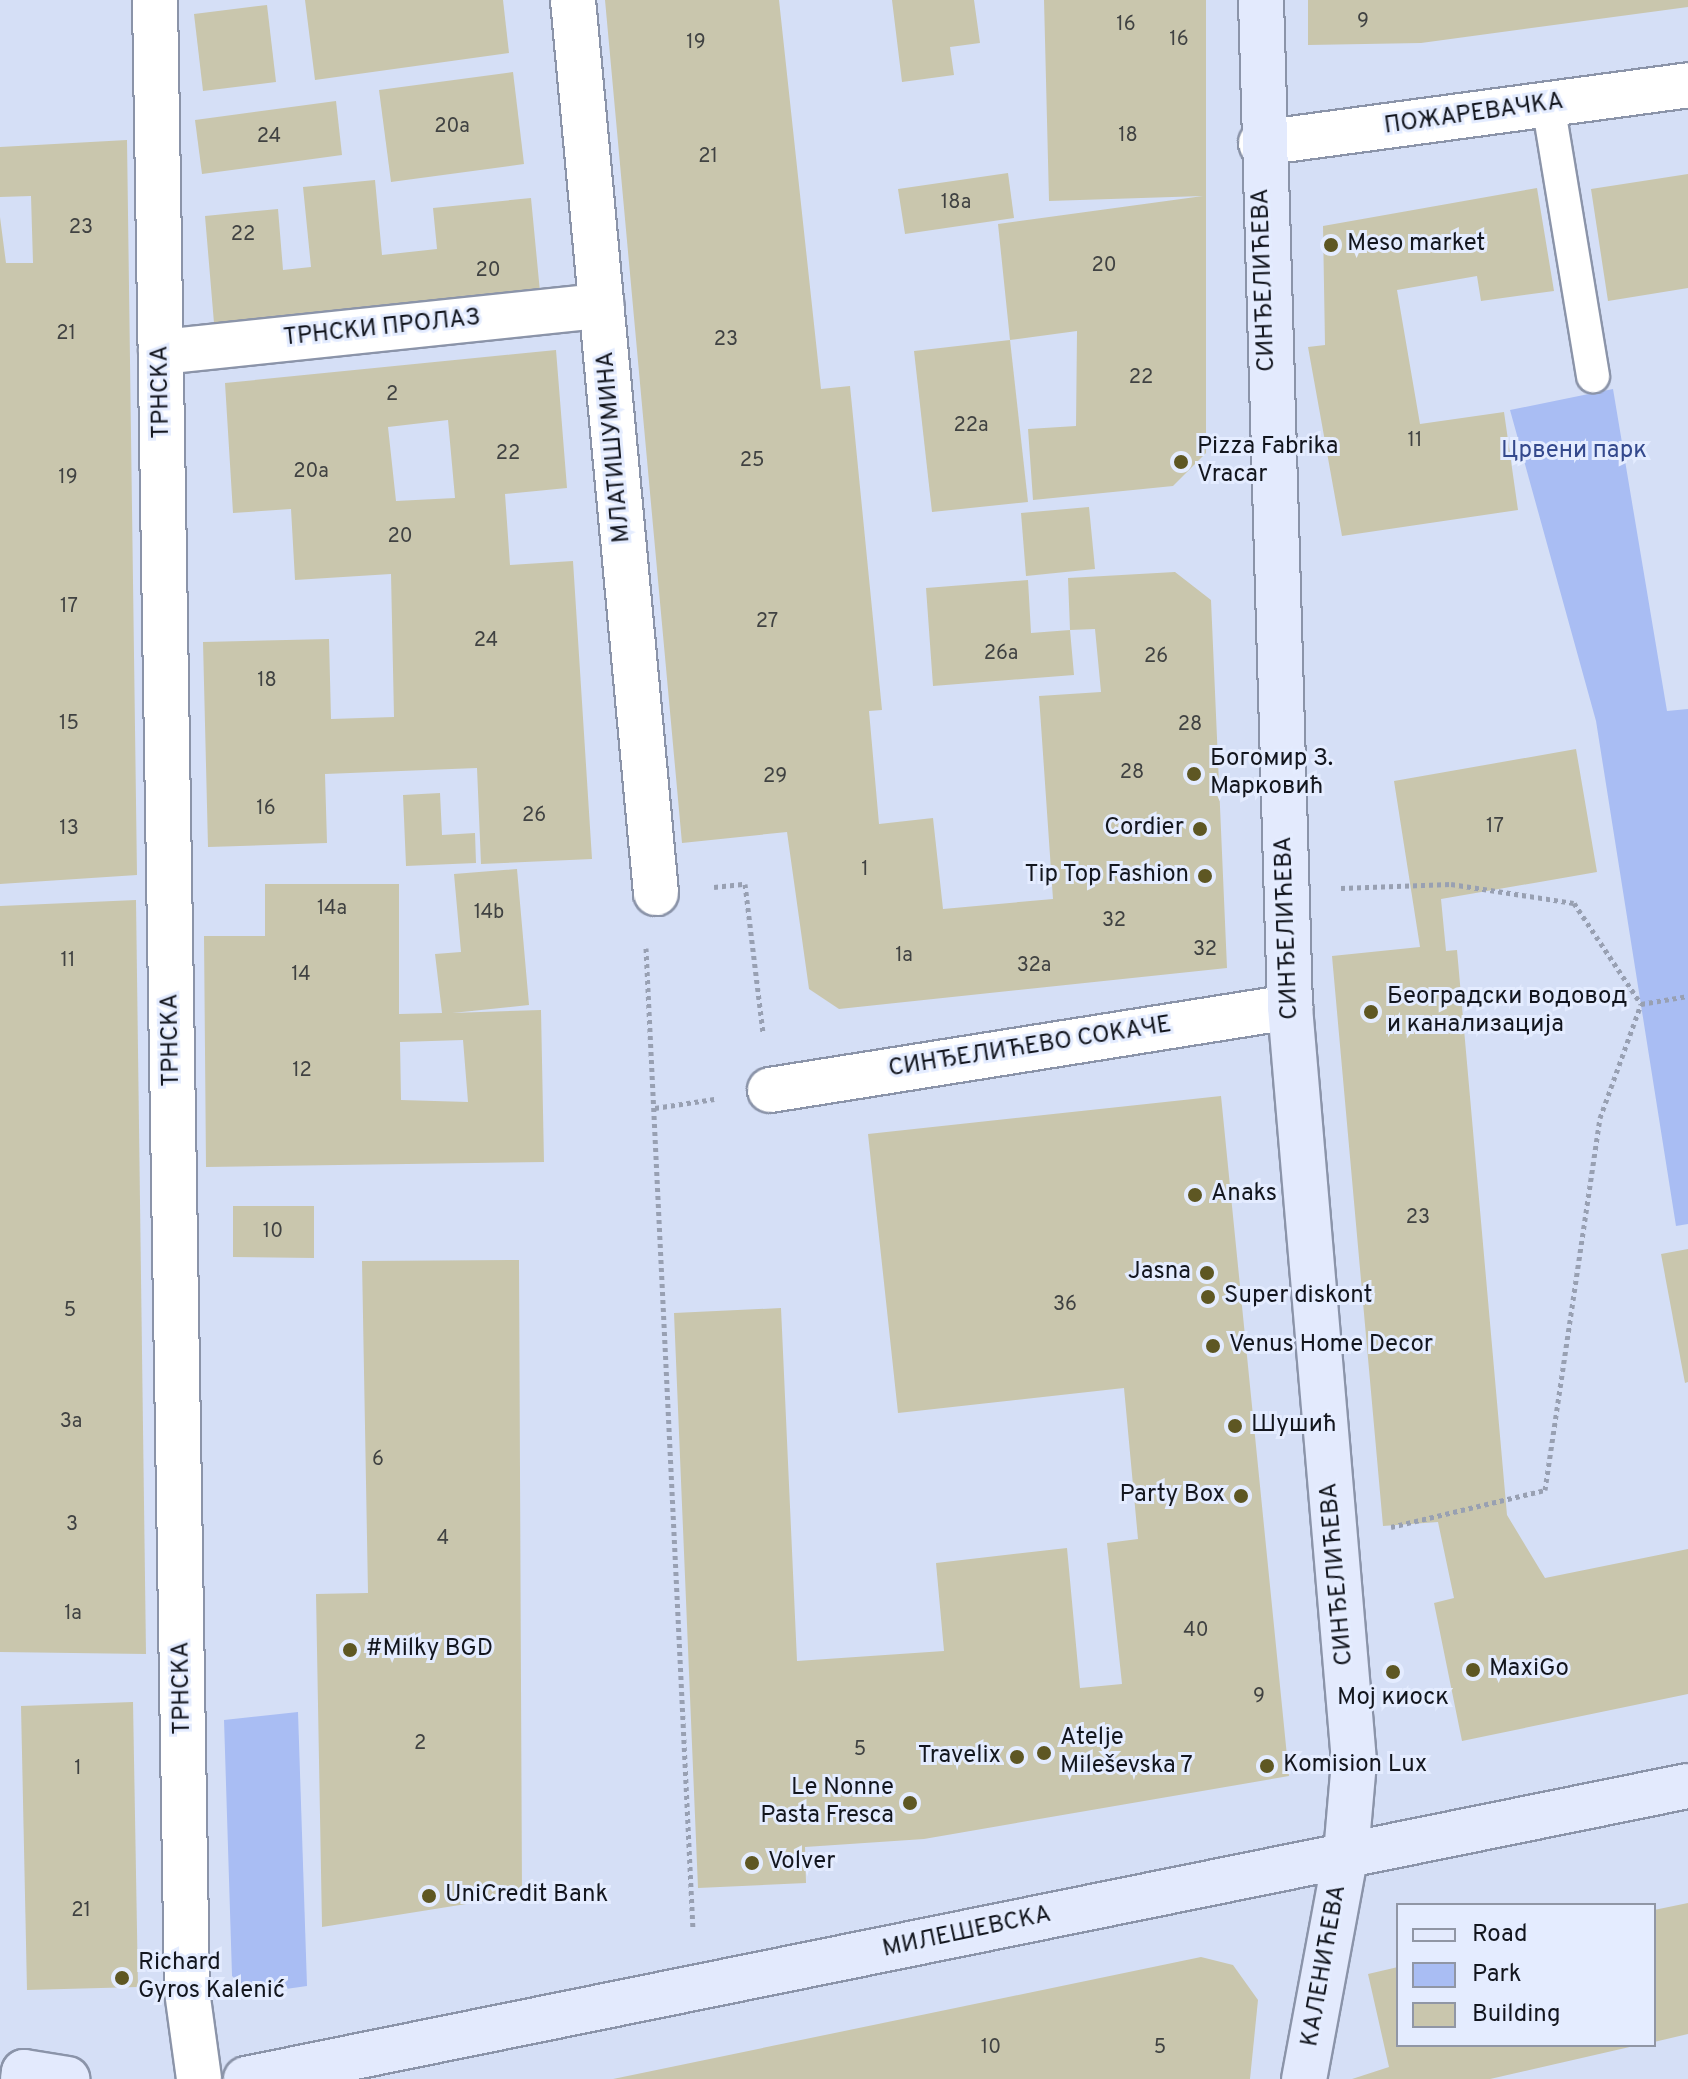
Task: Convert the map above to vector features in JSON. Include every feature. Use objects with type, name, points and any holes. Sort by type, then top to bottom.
[{"type":"main road","name":"СИНЂЕЛИЋЕВА","points":[[1261,0],[1261,143],[1290,1007],[1354,1762],[1346,1853]]},
{"type":"main road","name":"МИЛЕШЕВСКА","points":[[246,2079],[1346,1853],[1688,1786]]},
{"type":"main road","name":"КАЛЕНИЋЕВА","points":[[1304,2079],[1346,1853]]},
{"type":"main road","points":[[16,2072],[67,2079]]},
{"type":"street","name":"ТРНСКА","points":[[155,0],[187,1991],[199,2079]]},
{"type":"street","name":"МЛАТИШУМИНА","points":[[573,0],[656,893]]},
{"type":"street","name":"ПОЖАРЕВАЧКА","points":[[1261,143],[1688,85]]},
{"type":"street","name":"ТРНСКИ ПРОЛАЗ","points":[[161,352],[602,306]]},
{"type":"street","name":"СИНЂЕЛИЋЕВО СОКАЧЕ","points":[[770,1090],[1290,1007]]},
{"type":"lane","points":[[1548,104],[1593,376]]},
{"type":"path","points":[[745,884],[770,1090]]},
{"type":"path","points":[[1328,888],[1451,884],[1574,903],[1641,1004]]},
{"type":"path","points":[[656,893],[643,898],[696,1988]]},
{"type":"path","points":[[1641,1004],[1688,996]]},
{"type":"path","points":[[1378,1531],[1545,1490],[1600,1118],[1641,1004]]},
{"type":"green space","name":"Црвени парк","points":[[1613,389],[1667,711],[1688,709],[1688,1224],[1676,1226],[1596,721],[1510,410]]},
{"type":"green space","points":[[298,1712],[307,1986],[251,1994],[232,1976],[224,1720]]},
{"type":"building","points":[[305,0],[503,0],[509,53],[315,80]]},
{"type":"building","points":[[605,0],[779,0],[821,389],[850,386],[882,710],[869,711],[879,824],[933,818],[943,909],[1053,899],[1039,696],[1101,692],[1095,629],[1070,630],[1068,578],[1175,572],[1211,600],[1227,968],[839,1009],[809,989],[787,832],[682,843]]},
{"type":"building","points":[[892,0],[974,0],[980,43],[950,47],[954,75],[902,82]]},
{"type":"building","points":[[1044,0],[1206,0],[1206,453],[1173,486],[1033,500],[1028,429],[1076,426],[1077,331],[1010,340],[998,224],[1203,196],[1049,201]]},
{"type":"building","points":[[1308,0],[1688,0],[1688,7],[1421,43],[1308,45]]},
{"type":"building","points":[[267,5],[276,82],[203,91],[194,14]]},
{"type":"building","points":[[513,72],[524,164],[391,182],[379,90]]},
{"type":"building","points":[[336,101],[342,155],[202,174],[195,120]]},
{"type":"building","points":[[127,140],[137,875],[0,884],[0,217],[6,263],[33,263],[31,196],[0,197],[0,147]]},
{"type":"building","points":[[1008,173],[1014,218],[905,234],[898,189]]},
{"type":"building","points":[[1688,174],[1688,288],[1608,301],[1591,189]]},
{"type":"building","points":[[375,180],[382,255],[437,249],[433,208],[531,198],[540,292],[214,323],[205,216],[278,209],[283,270],[311,267],[303,187]]},
{"type":"building","points":[[1537,188],[1554,291],[1481,301],[1477,276],[1397,290],[1420,424],[1504,412],[1518,510],[1342,536],[1308,347],[1325,345],[1323,226]]},
{"type":"building","points":[[1010,340],[1028,502],[932,512],[914,351]]},
{"type":"building","points":[[556,350],[567,488],[505,494],[510,565],[573,561],[592,859],[481,864],[477,768],[325,774],[327,843],[208,847],[203,642],[329,639],[331,719],[394,717],[391,574],[295,580],[291,509],[233,513],[225,383]],"holes":[[[448,420],[455,498],[396,501],[388,427]]]},
{"type":"building","points":[[1089,507],[1095,569],[1026,576],[1021,513]]},
{"type":"building","points":[[1028,580],[1031,633],[1070,630],[1074,675],[933,686],[926,588]]},
{"type":"building","points":[[1576,749],[1597,872],[1441,899],[1446,951],[1457,950],[1507,1515],[1545,1578],[1688,1549],[1688,1694],[1462,1741],[1434,1603],[1454,1598],[1438,1522],[1383,1526],[1332,956],[1420,947],[1394,781]]},
{"type":"building","points":[[440,793],[442,835],[475,833],[476,863],[406,866],[403,795]]},
{"type":"building","points":[[517,869],[529,1005],[452,1013],[541,1010],[544,1162],[206,1167],[204,936],[265,936],[265,884],[399,884],[399,1014],[442,1013],[435,954],[461,952],[454,874]],"holes":[[[463,1040],[468,1102],[401,1100],[400,1042]]]},
{"type":"building","points":[[136,900],[146,1654],[0,1652],[0,906]]},
{"type":"building","points":[[1221,1096],[1289,1776],[924,1839],[805,1847],[806,1883],[698,1888],[674,1313],[781,1308],[797,1661],[944,1651],[936,1563],[1067,1548],[1080,1688],[1122,1684],[1107,1543],[1138,1539],[1124,1388],[898,1413],[868,1134]]},
{"type":"building","points":[[233,1206],[314,1206],[314,1258],[233,1257]]},
{"type":"building","points":[[1688,1249],[1688,1382],[1685,1383],[1661,1254]]},
{"type":"building","points":[[519,1260],[522,1895],[322,1927],[316,1594],[368,1593],[362,1261]]},
{"type":"building","points":[[133,1702],[138,1987],[27,1990],[21,1706]]},
{"type":"building","points":[[1688,1903],[1688,2034],[1656,2042],[1656,1910]]},
{"type":"building","points":[[1201,1957],[1233,1965],[1258,2000],[1250,2079],[613,2079]]},
{"type":"building","points":[[1396,1967],[1396,2047],[1630,2047],[1490,2079],[1352,2079],[1389,2067],[1368,1974]]},
{"type":"place","name":"Meso market","points":[[1331,245]]},
{"type":"place","name":"Pizza Fabrika Vracar","points":[[1181,462]]},
{"type":"place","name":"Богомир З. Марковић","points":[[1194,774]]},
{"type":"place","name":"Cordier","points":[[1200,829]]},
{"type":"place","name":"Tip Top Fashion","points":[[1205,876]]},
{"type":"place","name":"Београдски водовод и канализација","points":[[1371,1012]]},
{"type":"place","name":"Anaks","points":[[1195,1195]]},
{"type":"place","name":"Jasna","points":[[1207,1273]]},
{"type":"place","name":"Super diskont","points":[[1208,1297]]},
{"type":"place","name":"Venus Home Decor","points":[[1213,1346]]},
{"type":"place","name":"Шушић","points":[[1235,1426]]},
{"type":"place","name":"Party Box","points":[[1241,1496]]},
{"type":"place","name":"#Milky BGD","points":[[350,1650]]},
{"type":"place","name":"MaxiGo","points":[[1473,1670]]},
{"type":"place","name":"Мој киоск","points":[[1393,1672]]},
{"type":"place","name":"Atelje Mileševska 7","points":[[1044,1753]]},
{"type":"place","name":"Travelix","points":[[1017,1757]]},
{"type":"place","name":"Komision Lux","points":[[1267,1766]]},
{"type":"place","name":"Le Nonne Pasta Fresca","points":[[910,1803]]},
{"type":"place","name":"Volver","points":[[752,1863]]},
{"type":"place","name":"UniCredit Bank","points":[[429,1896]]},
{"type":"place","name":"Richard Gyros Kalenić","points":[[122,1978]]}]
